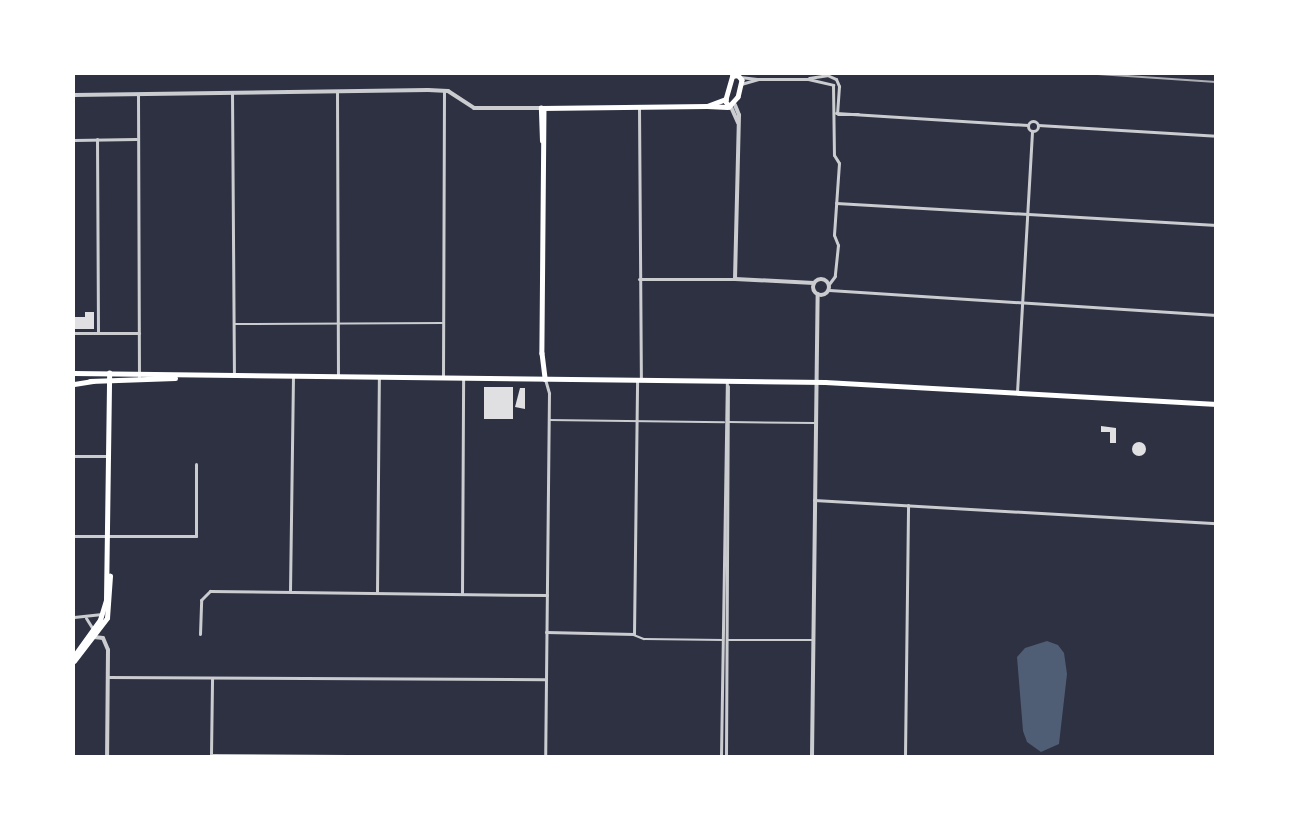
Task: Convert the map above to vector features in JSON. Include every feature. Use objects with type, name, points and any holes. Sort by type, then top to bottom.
[{"type":"highway","points":[[74,383],[93,381]]},
{"type":"main road","points":[[707,106],[726,99],[732,89],[731,76],[738,75],[741,84],[731,106]]},
{"type":"main road","points":[[726,99],[731,106]]},
{"type":"main road","points":[[542,108],[731,106]]},
{"type":"main road","points":[[543,153],[547,119],[554,107]]},
{"type":"main road","points":[[542,108],[547,119]]},
{"type":"main road","points":[[542,108],[545,379]]},
{"type":"main road","points":[[74,373],[139,376],[816,382],[1215,405]]},
{"type":"main road","points":[[74,658],[109,611],[110,373]]},
{"type":"main road","points":[[93,381],[110,381],[139,376]]},
{"type":"main road","points":[[93,634],[103,614],[109,568]]},
{"type":"street","points":[[738,75],[758,79],[808,79],[832,83],[836,113],[834,235],[838,245],[835,276],[829,287],[818,294]]},
{"type":"street","points":[[741,84],[758,79]]},
{"type":"street","points":[[337,91],[338,378]]},
{"type":"street","points":[[443,379],[444,91]]},
{"type":"street","points":[[74,95],[444,91],[474,108],[542,108]]},
{"type":"street","points":[[232,93],[234,377]]},
{"type":"street","points":[[138,94],[136,139],[139,376]]},
{"type":"street","points":[[731,106],[738,123],[735,279]]},
{"type":"street","points":[[546,632],[634,634],[636,422],[639,380],[639,107]]},
{"type":"street","points":[[836,113],[1028,125]]},
{"type":"street","points":[[1028,125],[1032,120],[1038,125],[1215,136]]},
{"type":"street","points":[[1017,392],[1032,131],[1028,125]]},
{"type":"street","points":[[1032,131],[1038,125]]},
{"type":"street","points":[[97,139],[98,333]]},
{"type":"street","points":[[74,140],[136,139]]},
{"type":"street","points":[[836,203],[1215,225]]},
{"type":"street","points":[[639,279],[735,279],[814,283],[824,279],[829,287]]},
{"type":"street","points":[[812,756],[818,294],[814,283]]},
{"type":"street","points":[[829,287],[1022,304],[1215,315]]},
{"type":"street","points":[[74,333],[139,333]]},
{"type":"street","points":[[290,591],[293,377]]},
{"type":"street","points":[[377,593],[379,378]]},
{"type":"street","points":[[462,594],[463,379]]},
{"type":"street","points":[[545,379],[548,420],[545,756]]},
{"type":"street","points":[[726,756],[727,381]]},
{"type":"street","points":[[74,456],[110,456]]},
{"type":"street","points":[[74,536],[196,536],[196,464]]},
{"type":"street","points":[[814,500],[1215,523]]},
{"type":"street","points":[[905,756],[908,505]]},
{"type":"street","points":[[200,634],[201,600],[206,593],[290,591],[547,595]]},
{"type":"street","points":[[74,617],[103,614]]},
{"type":"street","points":[[81,617],[93,623],[93,634],[103,638],[108,650],[107,756]]},
{"type":"street","points":[[721,756],[725,640]]},
{"type":"street","points":[[108,677],[546,680]]},
{"type":"street","points":[[212,678],[211,756],[348,756]]},
{"type":"lane","points":[[233,324],[444,323]]},
{"type":"lane","points":[[548,420],[815,423]]},
{"type":"lane","points":[[634,634],[644,639],[813,640]]},
{"type":"water","points":[[1047,641],[1058,645],[1064,653],[1067,674],[1059,744],[1041,752],[1027,742],[1023,731],[1017,657],[1025,648]]},
{"type":"building","points":[[85,312],[94,312],[94,329],[75,329],[74,317],[85,317]]},
{"type":"building","points":[[484,387],[513,387],[513,419],[484,419]]},
{"type":"building","points":[[520,388],[525,388],[525,409],[515,407]]},
{"type":"building","points":[[1101,426],[1116,428],[1116,443],[1110,443],[1110,432],[1101,432]]},
{"type":"building","points":[[1136,442],[1142,442],[1146,449],[1142,456],[1136,456],[1132,452],[1132,446]]},
{"type":"railway","points":[[1098,74],[1216,82]]}]
